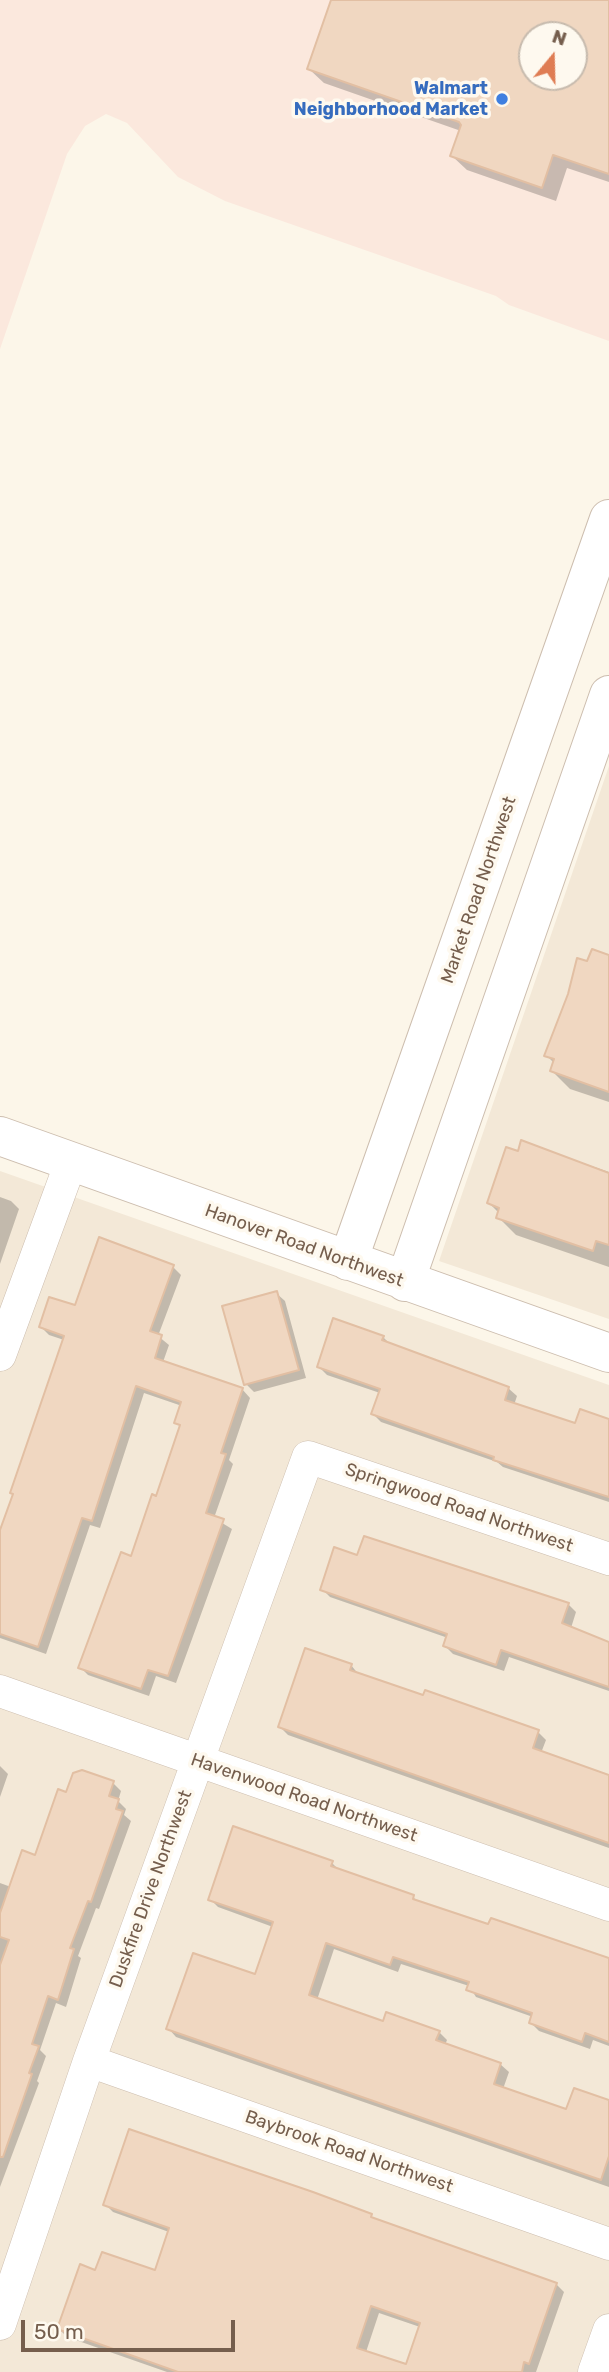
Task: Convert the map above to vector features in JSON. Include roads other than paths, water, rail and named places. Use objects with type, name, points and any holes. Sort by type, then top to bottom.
[{"type":"street","name":"Market Road Northwest","points":[[348,1261],[609,519]]},
{"type":"street","points":[[405,1282],[609,695]]},
{"type":"street","name":"Hanover Road Northwest","points":[[0,1136],[609,1353]]},
{"type":"street","points":[[1,1348],[71,1162]]},
{"type":"street","name":"Springwood Road Northwest","points":[[308,1457],[609,1559]]},
{"type":"street","name":"Duskfire Drive Northwest","points":[[0,2324],[89,2061],[308,1457]]},
{"type":"street","name":"Havenwood Road Northwest","points":[[0,1691],[609,1905]]},
{"type":"street","name":"Baybrook Road Northwest","points":[[89,2061],[609,2244]]},
{"type":"street","points":[[594,2372],[609,2330]]},
{"type":"place","name":"Walmart Neighborhood Market","points":[[502,99]]}]
